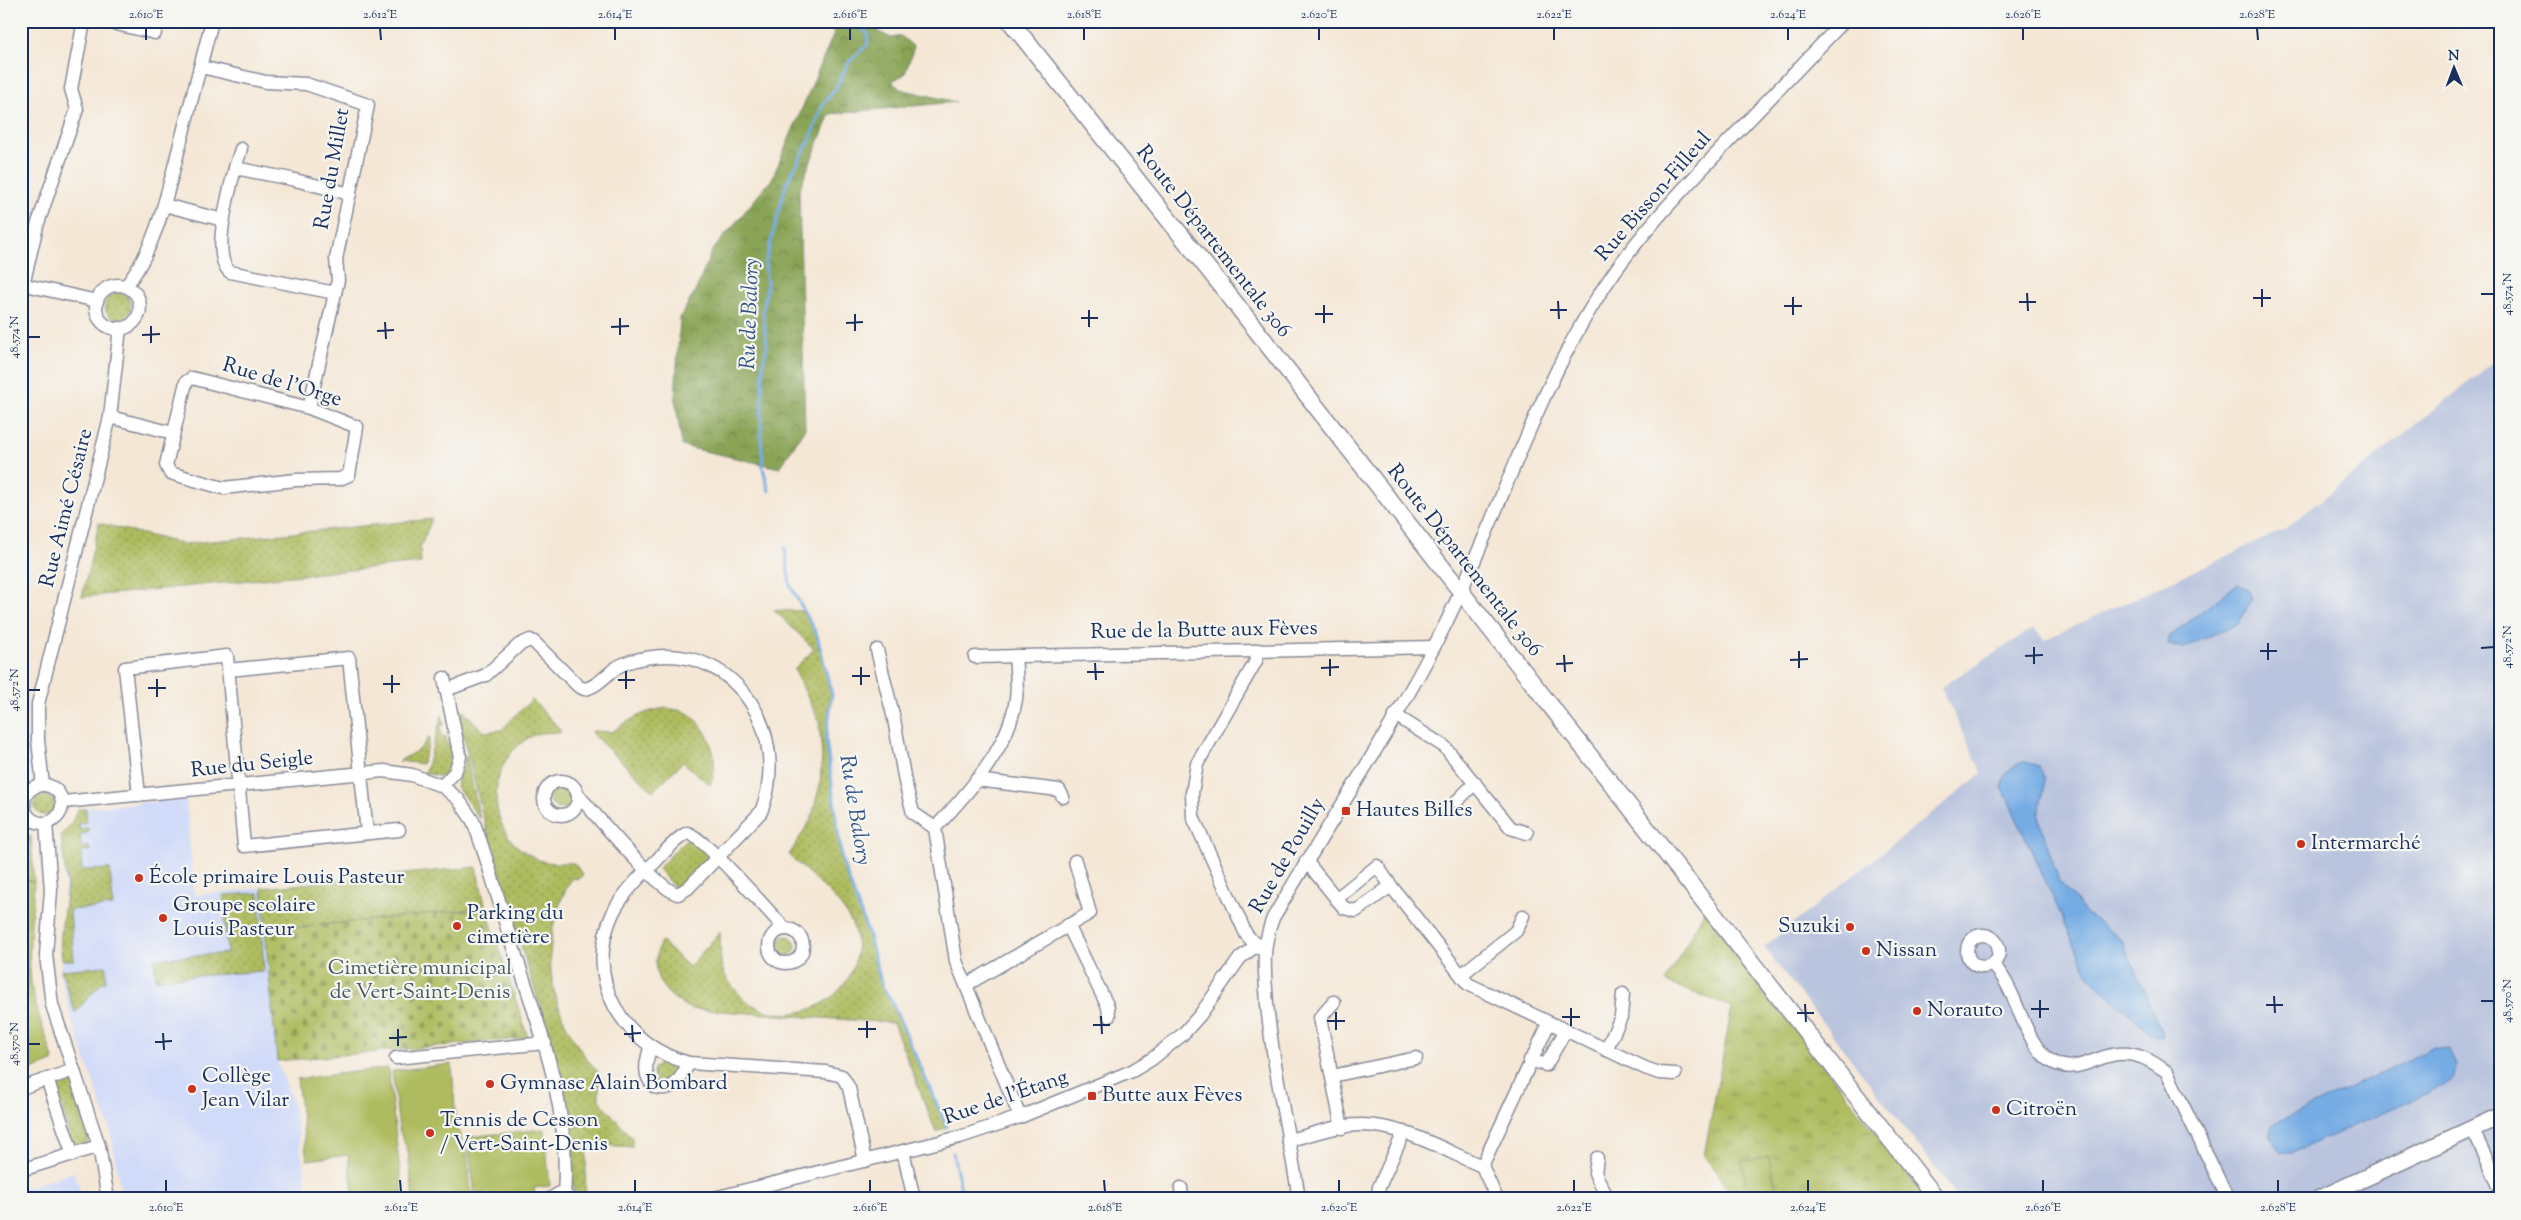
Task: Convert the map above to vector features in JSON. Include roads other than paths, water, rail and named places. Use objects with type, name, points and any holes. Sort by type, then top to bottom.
[{"type":"main road","name":"Route Départementale 306","points":[[1010,21],[1220,284],[1938,1199]]},
{"type":"main road","points":[[2319,1199],[2500,1116]]},
{"type":"street","points":[[84,21],[71,89],[77,109],[37,226],[22,285],[97,302]]},
{"type":"street","points":[[103,21],[155,33]]},
{"type":"street","points":[[126,286],[133,278],[147,250],[164,205],[212,21]]},
{"type":"street","name":"Rue Bisson-Filleul","points":[[1460,591],[1526,436],[1561,364],[1596,299],[1629,251],[1675,197],[1844,21]]},
{"type":"street","name":"Rue du Millet","points":[[200,67],[266,82],[306,84],[368,104],[336,260],[338,280],[308,408]]},
{"type":"street","points":[[241,149],[223,220],[223,261],[225,268],[230,272],[335,293]]},
{"type":"street","points":[[235,168],[291,178],[350,194]]},
{"type":"street","points":[[164,205],[223,220]]},
{"type":"street","points":[[112,286],[126,286],[137,296],[140,310],[133,323],[120,328],[113,328],[102,321],[98,315],[97,302],[105,290],[112,286]]},
{"type":"street","name":"Rue Aimé Césaire","points":[[43,785],[38,740],[38,704],[110,417],[120,328]]},
{"type":"street","name":"Rue de l'Orge","points":[[192,378],[308,408],[357,427],[349,475],[340,479],[296,480],[223,488],[170,473],[166,465],[186,382],[192,378]]},
{"type":"street","points":[[110,417],[173,432]]},
{"type":"street","name":"Rue de Pouilly","points":[[1299,1198],[1272,1052],[1264,947],[1273,918],[1395,715],[1434,646],[1460,591]]},
{"type":"street","points":[[550,1199],[556,1194],[568,1196],[563,1130],[556,1085],[477,832],[463,805],[442,786],[454,772],[460,757],[445,684],[486,675],[519,645],[530,640],[578,686],[584,689],[594,685],[617,667],[652,657],[672,656],[709,666],[740,688],[752,701],[765,728],[771,766],[766,798],[761,812],[688,888],[678,894],[670,891],[646,870],[579,796]]},
{"type":"street","name":"Rue de la Butte aux Fèves","points":[[975,657],[1434,646]]},
{"type":"street","points":[[877,650],[894,719],[905,782],[913,813],[936,828],[956,961],[1020,1117]]},
{"type":"street","points":[[1258,650],[1256,662],[1197,764],[1192,805],[1193,818],[1246,934],[1252,941],[1264,947]]},
{"type":"street","points":[[139,795],[125,668],[227,656],[244,846],[399,830]]},
{"type":"street","points":[[936,828],[976,780],[1000,745],[1016,699],[1015,656]]},
{"type":"street","points":[[228,670],[349,658],[367,833]]},
{"type":"street","points":[[1395,715],[1445,747],[1511,828],[1527,833]]},
{"type":"street","name":"Rue du Seigle","points":[[63,802],[398,772],[442,786]]},
{"type":"street","points":[[976,780],[1059,790],[1063,797]]},
{"type":"street","points":[[1457,801],[1475,783]]},
{"type":"street","points":[[43,785],[56,790],[63,802],[57,818],[46,823],[32,820],[23,808],[28,792],[43,785]]},
{"type":"street","points":[[46,823],[52,890],[46,955],[48,982],[52,1005],[99,1146],[108,1199]]},
{"type":"street","points":[[785,929],[695,835],[687,833],[646,870],[621,899],[613,914],[603,958],[604,973],[615,1010],[624,1024],[650,1048],[668,1057],[689,1063],[826,1072],[842,1076],[849,1088],[864,1161]]},
{"type":"street","points":[[966,985],[1090,914],[1075,861]]},
{"type":"street","points":[[1306,861],[1344,908],[1356,911],[1391,886]]},
{"type":"street","points":[[1336,899],[1377,866],[1468,984],[1659,1074],[1675,1074]]},
{"type":"street","points":[[1461,976],[1516,931],[1523,916]]},
{"type":"street","points":[[1068,925],[1108,1007],[1109,1016]]},
{"type":"street","name":"Rue de l'Étang","points":[[710,1199],[960,1137],[1020,1117],[1107,1082],[1152,1059],[1183,1034],[1200,1015],[1240,958],[1253,948],[1264,947]]},
{"type":"street","points":[[1992,964],[2003,974],[2037,1046],[2049,1059],[2064,1065],[2082,1067],[2117,1054],[2136,1055],[2152,1061],[2167,1072],[2228,1199]]},
{"type":"street","points":[[1606,1050],[1621,1017],[1623,994]]},
{"type":"street","points":[[1334,1002],[1320,1018],[1342,1128]]},
{"type":"street","points":[[1482,1166],[1549,1022]]},
{"type":"street","points":[[1530,1060],[1546,1065],[1566,1030]]},
{"type":"street","points":[[396,1058],[544,1043]]},
{"type":"street","points":[[650,1048],[647,1058],[646,1076],[655,1087],[669,1088],[676,1085],[689,1063]]},
{"type":"street","points":[[1332,1076],[1416,1058]]},
{"type":"street","points":[[21,1088],[74,1070]]},
{"type":"street","points":[[47,1080],[73,1155]]},
{"type":"street","points":[[1288,1140],[1359,1125],[1404,1132],[1482,1166],[1497,1199]]},
{"type":"street","points":[[2472,1128],[2500,1188]]},
{"type":"street","points":[[1378,1199],[1379,1187],[1404,1132]]},
{"type":"street","points":[[21,1170],[99,1146]]},
{"type":"street","points":[[903,1151],[914,1199]]},
{"type":"street","points":[[1597,1158],[1595,1173],[1608,1199]]},
{"type":"street","points":[[1285,1199],[1299,1198]]},
{"type":"water","points":[[2237,584],[2248,589],[2252,599],[2239,623],[2183,648],[2167,645],[2169,637]]},
{"type":"water","points":[[2024,762],[2039,766],[2045,779],[2039,813],[2059,881],[2087,914],[2122,940],[2163,1035],[2162,1037],[2154,1036],[2090,978],[2002,787],[2004,778],[2009,771]]},
{"type":"water","points":[[2433,1048],[2449,1049],[2457,1065],[2451,1081],[2444,1086],[2292,1153],[2281,1152],[2273,1142],[2271,1130],[2275,1123]]},
{"type":"waterway","name":"Ru de Balory","points":[[769,491],[763,468],[761,432],[763,363],[767,346],[763,313],[767,285],[765,264],[786,184],[810,140],[823,104],[834,91],[849,62],[867,45],[868,34],[854,21]]},
{"type":"waterway","name":"Ru de Balory","points":[[785,548],[790,585],[817,635],[832,695],[826,739],[842,861],[869,936],[882,986],[891,1000],[947,1127]]},
{"type":"waterway","name":"Ru de Balory","points":[[953,1153],[963,1199]]},
{"type":"place","name":"Hautes Billes","points":[[1346,811]]},
{"type":"place","name":"Intermarché","points":[[2301,844]]},
{"type":"place","name":"École primaire Louis Pasteur","points":[[139,878]]},
{"type":"place","name":"Groupe scolaire Louis Pasteur","points":[[163,918]]},
{"type":"place","name":"Parking du cimetière","points":[[457,926]]},
{"type":"place","name":"Suzuki","points":[[1850,927]]},
{"type":"place","name":"Nissan","points":[[1866,951]]},
{"type":"place","name":"Norauto","points":[[1917,1011]]},
{"type":"place","name":"Gymnase Alain Bombard","points":[[490,1084]]},
{"type":"place","name":"Collège Jean Vilar","points":[[192,1089]]},
{"type":"place","name":"Butte aux Fèves","points":[[1092,1096]]},
{"type":"place","name":"Citroën","points":[[1996,1110]]},
{"type":"place","name":"Tennis de Cesson / Vert-Saint-Denis","points":[[430,1133]]},
{"type":"park label","name":"Cimetière municipal de Vert-Saint-Denis","points":[[420,981]]}]
